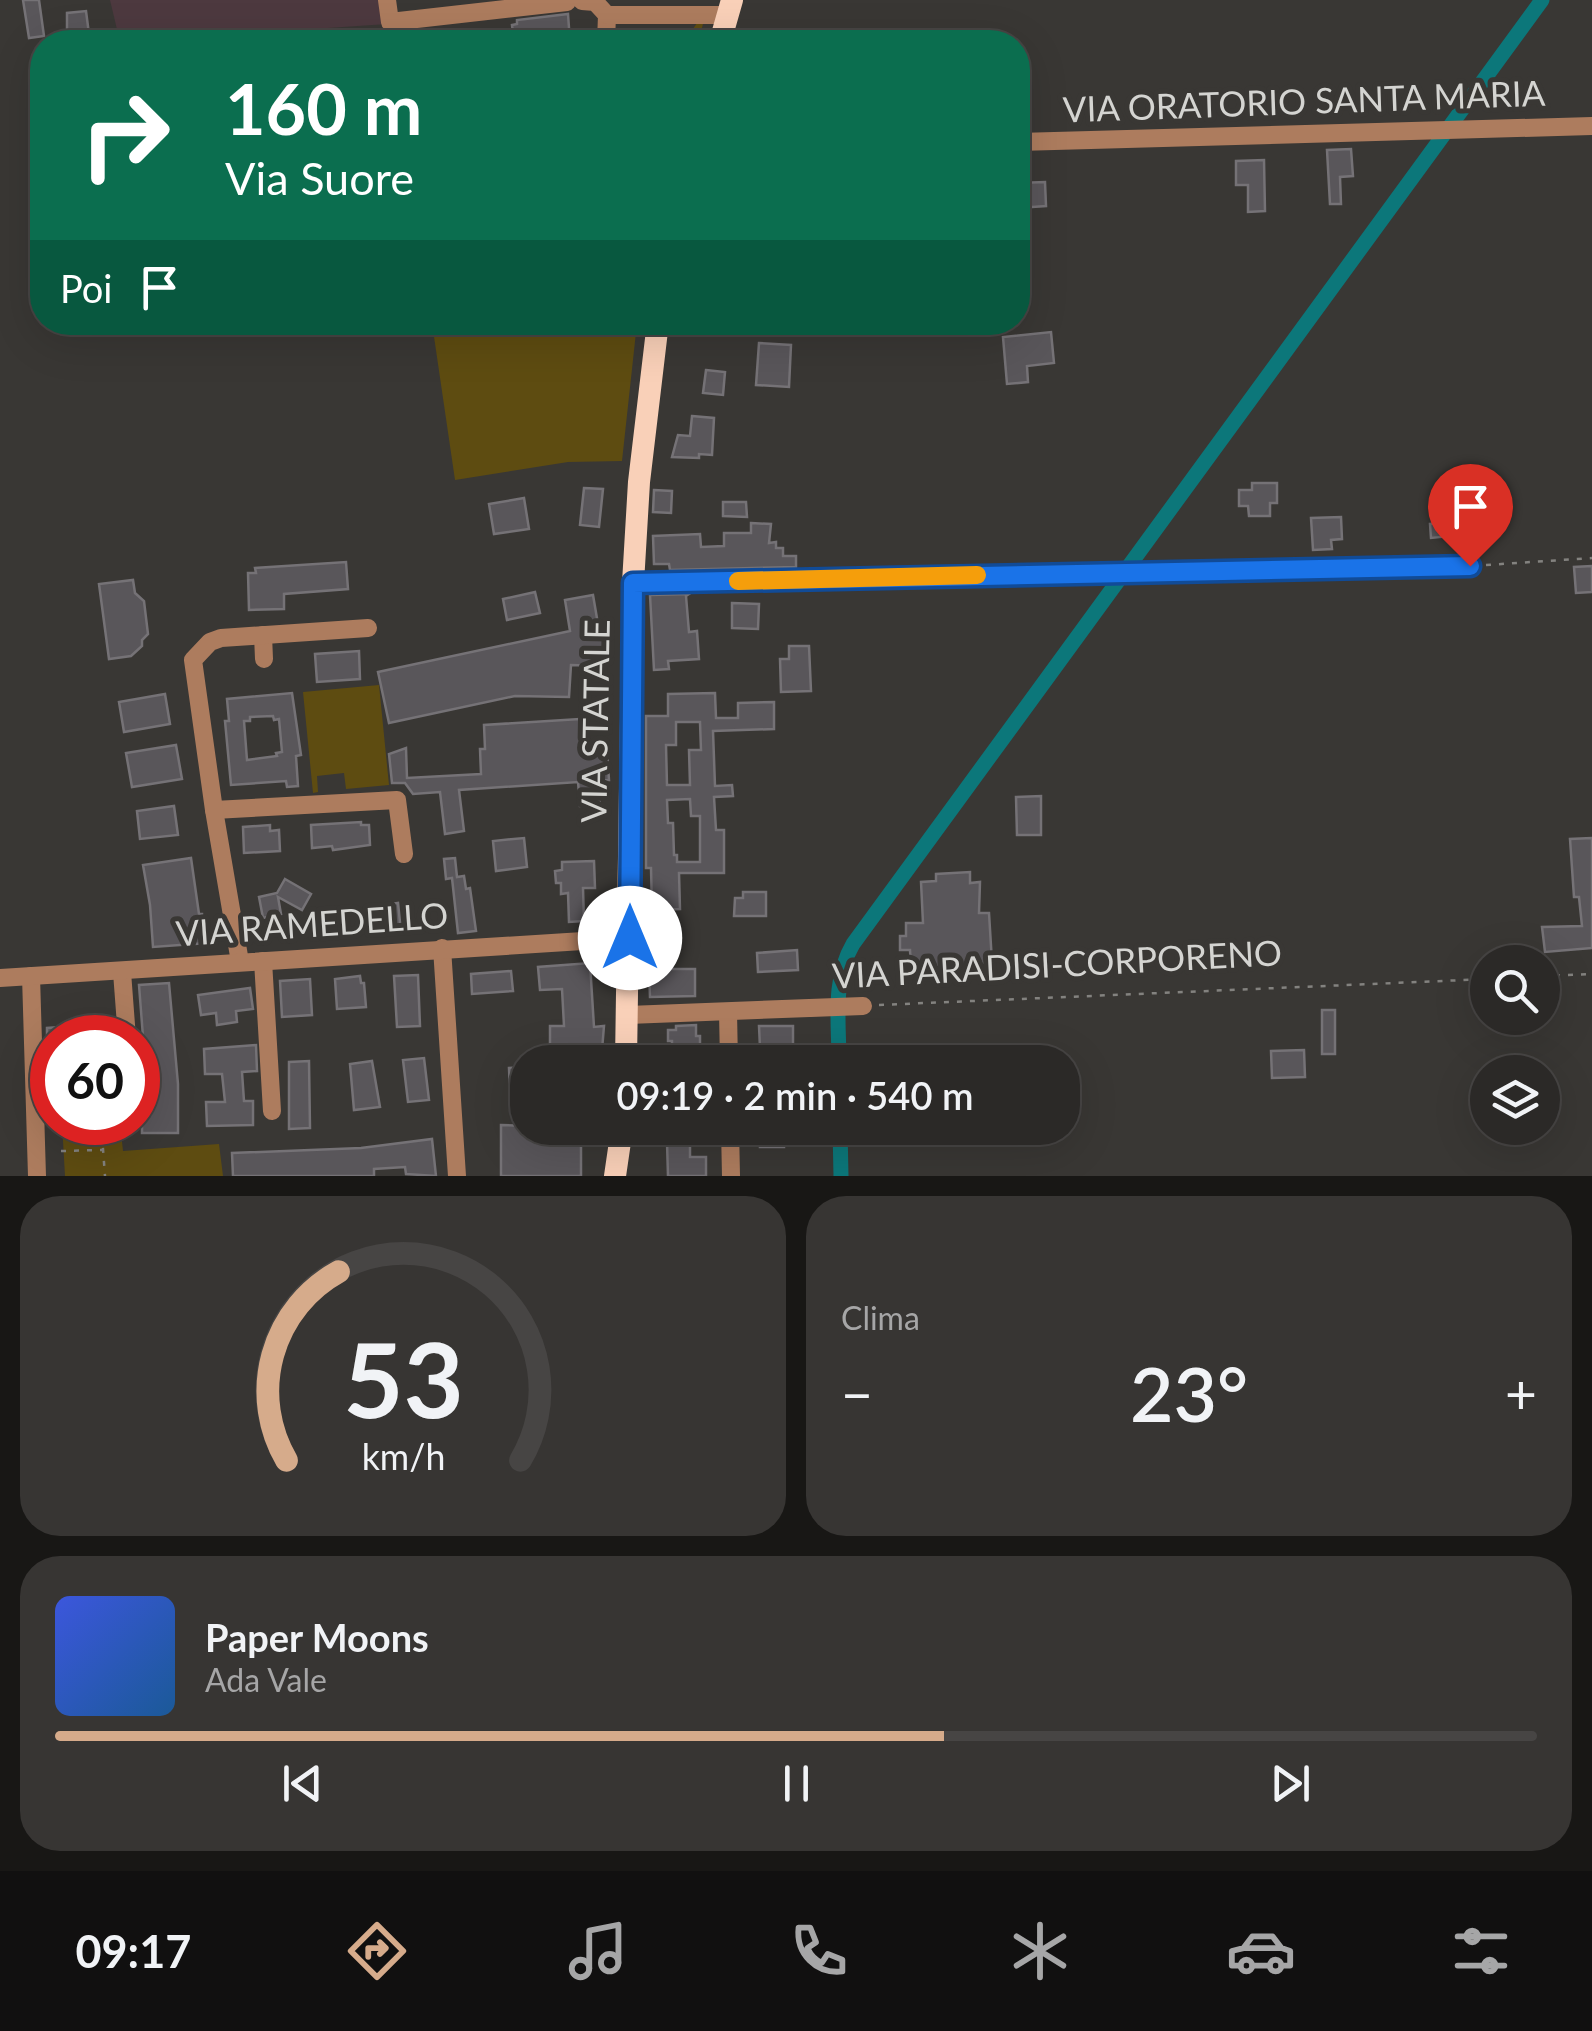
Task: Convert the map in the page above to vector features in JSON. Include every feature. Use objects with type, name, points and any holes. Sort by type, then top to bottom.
[{"type":"main road","name":"VIA STATALE","points":[[627,1045],[633,583],[639,482],[656,335]]},
{"type":"main road","points":[[615,1176],[620,1145]]},
{"type":"street","points":[[387,0],[390,22],[595,2],[607,16],[606,30]]},
{"type":"street","points":[[607,16],[730,7]]},
{"type":"street","name":"VIA ORATORIO SANTA MARIA","points":[[1030,142],[1592,126]]},
{"type":"street","points":[[633,583],[1470,566]]},
{"type":"street","points":[[240,962],[193,660],[210,642],[368,628]]},
{"type":"street","points":[[263,636],[264,659]]},
{"type":"street","points":[[214,810],[397,800],[404,854]]},
{"type":"street","name":"VIA RAMEDELLO","points":[[0,978],[630,938]]},
{"type":"street","points":[[442,948],[457,1176]]},
{"type":"street","points":[[262,960],[272,1110]]},
{"type":"street","points":[[122,972],[125,1015]]},
{"type":"street","points":[[32,976],[37,1176]]},
{"type":"street","name":"VIA PARADISI-CORPORENO","points":[[628,1015],[863,1006]]},
{"type":"street","points":[[728,1012],[728,1045]]},
{"type":"street","points":[[730,1145],[731,1176]]},
{"type":"path","points":[[1470,566],[1592,558]]},
{"type":"path","points":[[1560,975],[1592,974]]},
{"type":"path","name":"VIA PARADISI-CORPORENO","points":[[863,1006],[1470,980]]},
{"type":"path","points":[[103,1145],[105,1176]]},
{"type":"path","points":[[61,1151],[104,1150]]},
{"type":"shaded area","points":[[110,0],[383,0],[387,24],[298,30],[117,30]]},
{"type":"shaded area","points":[[434,335],[636,335],[622,461],[568,462],[455,480]]},
{"type":"shaded area","points":[[379,685],[389,785],[346,789],[344,773],[317,776],[318,792],[313,793],[303,692]]},
{"type":"shaded area","points":[[219,1144],[223,1176],[65,1176],[63,1145],[122,1145],[123,1151]]},
{"type":"building","points":[[23,0],[39,0],[43,30],[30,30],[29,38]]},
{"type":"building","points":[[86,11],[88,30],[67,30],[67,13]]},
{"type":"building","points":[[568,14],[569,30],[513,30],[517,20]]},
{"type":"building","points":[[1351,149],[1353,176],[1340,177],[1341,204],[1330,204],[1327,150]]},
{"type":"building","points":[[1264,160],[1265,211],[1248,212],[1248,185],[1236,185],[1236,161]]},
{"type":"building","points":[[1045,182],[1046,206],[1030,207],[1030,183]]},
{"type":"building","points":[[1051,332],[1054,363],[1027,366],[1028,382],[1007,384],[1003,337]]},
{"type":"building","points":[[759,343],[791,345],[789,387],[756,385]]},
{"type":"building","points":[[706,370],[725,372],[723,395],[703,393]]},
{"type":"building","points":[[692,416],[714,418],[712,455],[672,457],[678,435],[690,436]]},
{"type":"building","points":[[1252,483],[1277,483],[1277,503],[1270,503],[1270,516],[1249,516],[1248,506],[1239,506],[1239,490],[1252,490]]},
{"type":"building","points":[[584,488],[603,489],[599,527],[580,525]]},
{"type":"building","points":[[654,490],[672,491],[671,513],[653,512]]},
{"type":"building","points":[[524,498],[529,529],[494,534],[489,504]]},
{"type":"building","points":[[723,502],[746,502],[747,517],[723,516]]},
{"type":"building","points":[[1341,517],[1342,539],[1331,540],[1332,549],[1313,550],[1311,518]]},
{"type":"building","points":[[1470,521],[1471,534],[1431,538],[1430,524]]},
{"type":"building","points":[[751,523],[771,524],[769,543],[776,542],[776,548],[783,548],[783,556],[796,556],[796,567],[670,570],[669,564],[654,564],[653,536],[700,534],[701,547],[724,546],[724,533],[751,533]]},
{"type":"building","points":[[346,562],[348,589],[284,594],[284,609],[249,610],[248,573],[256,573],[255,568]]},
{"type":"building","points":[[1592,566],[1592,592],[1576,593],[1574,567]]},
{"type":"building","points":[[133,580],[135,593],[144,601],[148,634],[131,656],[109,659],[99,584]]},
{"type":"building","points":[[535,592],[540,613],[507,620],[503,599]]},
{"type":"building","points":[[689,594],[689,632],[697,631],[699,659],[668,661],[669,669],[654,670],[650,595]]},
{"type":"building","points":[[593,595],[599,630],[605,630],[604,666],[571,665],[569,697],[515,696],[389,723],[378,672],[570,631],[565,600]]},
{"type":"building","points":[[732,603],[759,604],[758,629],[732,628]]},
{"type":"building","points":[[789,646],[809,646],[811,691],[781,692],[780,659],[789,659]]},
{"type":"building","points":[[359,651],[360,679],[317,682],[315,654]]},
{"type":"building","points":[[292,693],[301,755],[296,756],[298,786],[287,787],[286,781],[231,785],[225,721],[229,721],[227,699]],"holes":[[[273,716],[274,720],[279,719],[282,752],[247,760],[244,721]]]},
{"type":"building","points":[[715,693],[716,718],[738,718],[738,703],[774,702],[774,729],[713,731],[715,786],[732,785],[733,796],[714,797],[716,830],[724,830],[724,873],[679,873],[680,909],[652,910],[651,868],[646,868],[646,716],[668,716],[668,694]],"holes":[[[676,722],[700,722],[701,750],[689,750],[690,785],[667,785],[666,745],[676,745]],[[690,799],[691,816],[700,816],[700,862],[677,862],[667,800]]]},
{"type":"building","points":[[165,694],[170,724],[124,732],[119,702]]},
{"type":"building","points":[[586,721],[587,746],[607,750],[609,780],[598,781],[600,805],[580,806],[578,782],[459,790],[464,831],[445,834],[440,792],[413,794],[405,783],[392,783],[389,754],[406,748],[407,778],[481,774],[484,725]]},
{"type":"building","points":[[176,745],[182,779],[132,787],[126,753]]},
{"type":"building","points":[[1041,796],[1041,835],[1017,835],[1016,797]]},
{"type":"building","points":[[174,806],[178,835],[140,839],[137,811]]},
{"type":"building","points":[[270,825],[270,831],[279,830],[280,851],[244,853],[243,827]]},
{"type":"building","points":[[311,825],[369,825],[370,845],[333,850],[332,846],[312,848]]},
{"type":"building","points":[[524,838],[527,867],[496,871],[493,841]]},
{"type":"building","points":[[1592,838],[1592,948],[1560,951],[1560,945],[1544,945],[1542,927],[1582,926],[1579,897],[1574,897],[1570,839]]},
{"type":"building","points":[[191,858],[207,943],[153,947],[143,865]]},
{"type":"building","points":[[455,858],[457,877],[464,876],[466,889],[470,888],[476,931],[458,933],[452,878],[446,879],[444,859]]},
{"type":"building","points":[[594,861],[595,888],[583,888],[584,921],[569,922],[568,893],[561,894],[555,871],[562,870],[562,862]]},
{"type":"building","points":[[970,872],[970,883],[980,882],[979,913],[989,913],[992,962],[911,968],[910,950],[900,950],[900,936],[906,936],[906,923],[923,923],[921,882],[936,881],[936,874]]},
{"type":"building","points":[[285,879],[311,894],[302,910],[278,897],[281,914],[263,918],[259,897],[277,893]]},
{"type":"building","points":[[743,892],[766,892],[766,916],[734,916],[735,898],[743,898]]},
{"type":"building","points":[[398,903],[401,932],[381,934],[377,906]]},
{"type":"building","points":[[797,950],[798,970],[758,972],[757,953]]},
{"type":"building","points":[[590,963],[594,1027],[604,1026],[602,1045],[550,1045],[550,1026],[564,1026],[562,989],[540,990],[538,967]]},
{"type":"building","points":[[649,969],[695,969],[695,996],[650,997]]},
{"type":"building","points":[[511,971],[513,991],[472,994],[471,974]]},
{"type":"building","points":[[418,975],[420,1026],[397,1027],[394,976]]},
{"type":"building","points":[[360,976],[366,1007],[337,1009],[335,979]]},
{"type":"building","points":[[310,979],[312,1015],[282,1017],[280,981]]},
{"type":"building","points":[[169,983],[178,1133],[160,1133],[160,1015],[141,1015],[139,985]]},
{"type":"building","points":[[250,988],[253,1009],[236,1011],[237,1022],[217,1025],[216,1013],[201,1015],[198,995]]},
{"type":"building","points":[[1322,1010],[1335,1010],[1335,1054],[1322,1054]]},
{"type":"building","points":[[696,1025],[700,1045],[672,1045],[668,1030],[676,1030],[676,1026]]},
{"type":"building","points":[[759,1026],[793,1026],[793,1045],[760,1045]]},
{"type":"building","points":[[256,1045],[257,1071],[242,1072],[244,1101],[253,1101],[253,1125],[207,1126],[206,1102],[225,1102],[222,1074],[205,1074],[204,1049]]},
{"type":"building","points":[[1304,1050],[1305,1077],[1272,1078],[1271,1051]]},
{"type":"building","points":[[424,1058],[429,1100],[408,1102],[403,1060]]},
{"type":"building","points":[[309,1061],[310,1128],[289,1129],[289,1062]]},
{"type":"building","points":[[372,1061],[380,1107],[354,1110],[350,1064]]},
{"type":"building","points":[[501,1125],[510,1125],[510,1145],[581,1145],[581,1176],[501,1176]]},
{"type":"building","points":[[432,1139],[436,1176],[406,1174],[405,1167],[374,1169],[374,1176],[233,1176],[232,1153],[361,1148]]},
{"type":"building","points":[[667,1145],[690,1145],[690,1157],[706,1157],[706,1176],[668,1176]]},
{"type":"waterway","points":[[839,1045],[839,987],[853,944],[1542,0]]},
{"type":"waterway","points":[[840,1145],[841,1176]]},
{"type":"slow traffic","points":[[738,581],[977,575]]},
{"type":"route","points":[[630,938],[633,583],[1470,566]]}]
